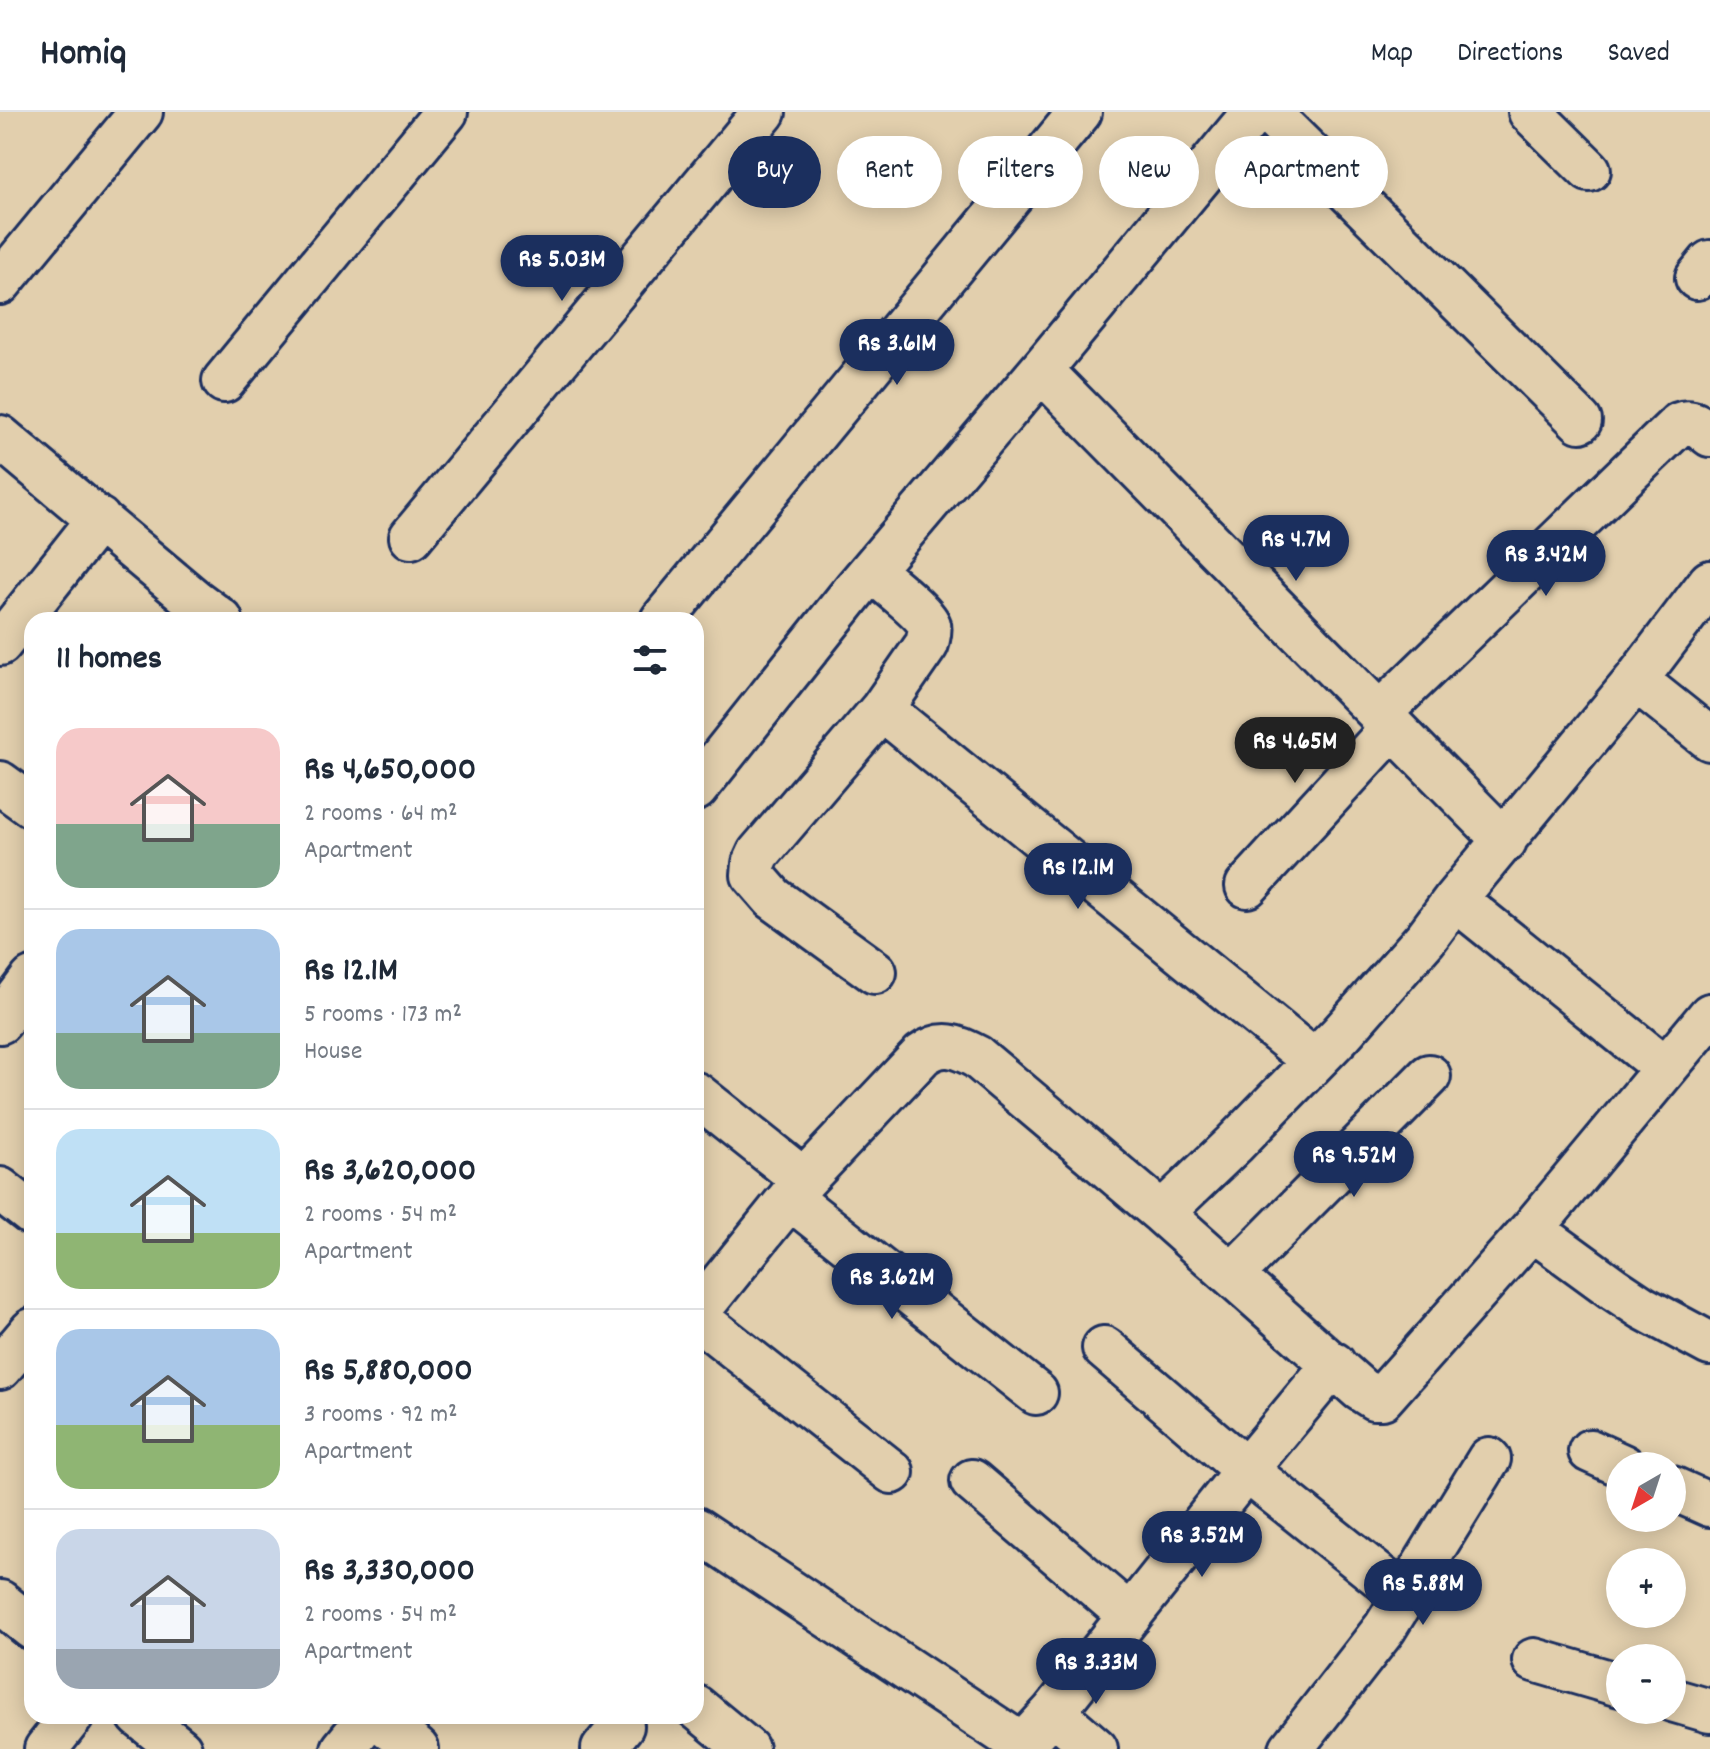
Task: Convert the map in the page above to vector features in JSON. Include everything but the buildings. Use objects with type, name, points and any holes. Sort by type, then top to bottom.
[{"type":"street","points":[[0,283],[141,112]]},
{"type":"street","points":[[224,381],[446,112]]},
{"type":"street","points":[[411,537],[764,112]]},
{"type":"street","points":[[669,612],[1080,112]]},
{"type":"street","points":[[704,779],[856,588],[1254,112]]},
{"type":"street","points":[[1268,112],[1580,421]]},
{"type":"street","points":[[1530,112],[1589,170]]},
{"type":"street","points":[[1041,370],[1505,841]]},
{"type":"street","points":[[1247,886],[1385,721],[1679,424],[1691,422],[1710,435]]},
{"type":"street","points":[[0,437],[99,519],[196,612]]},
{"type":"street","points":[[25,612],[99,519]]},
{"type":"street","points":[[872,571],[922,615],[929,625],[927,644],[882,709],[759,853],[753,875],[773,898],[875,972]]},
{"type":"street","points":[[1162,1213],[1341,1034],[1417,949],[1636,680],[1710,582]]},
{"type":"street","points":[[0,644],[24,614]]},
{"type":"street","points":[[1636,680],[1710,739]]},
{"type":"street","points":[[882,709],[1314,1061]]},
{"type":"street","points":[[1455,899],[1665,1068]]},
{"type":"street","points":[[0,1022],[24,990]]},
{"type":"street","points":[[704,1302],[797,1189],[922,1055],[933,1047],[947,1046],[977,1057],[1162,1213],[1360,1389],[1374,1398],[1382,1398],[1532,1229],[1710,1015]]},
{"type":"street","points":[[1232,1275],[1429,1076]]},
{"type":"street","points":[[704,1102],[797,1189],[1036,1393]]},
{"type":"street","points":[[0,1189],[24,1208]]},
{"type":"street","points":[[1532,1229],[1623,1295],[1710,1344]]},
{"type":"street","points":[[704,1314],[892,1472]]},
{"type":"street","points":[[0,1368],[24,1340]]},
{"type":"street","points":[[1104,1348],[1246,1470],[1403,1595]]},
{"type":"street","points":[[704,1534],[1020,1747],[1053,1712],[1334,1364]]},
{"type":"street","points":[[1291,1749],[1385,1628],[1489,1459]]},
{"type":"street","points":[[972,1481],[1130,1616]]},
{"type":"street","points":[[1686,1494],[1710,1505]]},
{"type":"street","points":[[1534,1660],[1606,1681]]},
{"type":"street","points":[[1686,1704],[1710,1711]]},
{"type":"street","points":[[1053,1712],[1096,1749]]},
{"type":"street","points":[[704,1714],[747,1749]]},
{"type":"street","points":[[46,1749],[66,1724]]},
{"type":"street","points":[[149,1724],[180,1749]]},
{"type":"street","points":[[343,1749],[366,1724]]},
{"type":"street","points":[[384,1724],[417,1749]]}]
